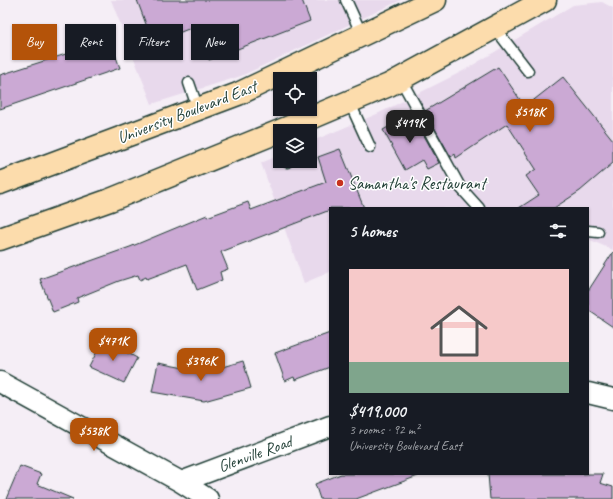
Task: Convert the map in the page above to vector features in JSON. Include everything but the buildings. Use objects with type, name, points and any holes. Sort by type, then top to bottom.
[{"type":"main road","name":"University Boulevard East","points":[[0,183],[238,94],[435,0]]},
{"type":"main road","points":[[300,124],[400,78],[545,0]]},
{"type":"main road","points":[[0,240],[110,200],[273,136]]},
{"type":"street","points":[[0,382],[181,482],[208,499]]},
{"type":"street","points":[[589,393],[613,399]]},
{"type":"street","name":"Glenville Road","points":[[181,482],[329,426]]},
{"type":"lane","points":[[346,0],[362,35]]},
{"type":"lane","points":[[495,28],[528,71]]},
{"type":"lane","points":[[400,78],[460,187],[478,207]]},
{"type":"lane","points":[[189,83],[198,109]]},
{"type":"lane","points":[[349,101],[370,147]]},
{"type":"lane","points":[[589,231],[598,232]]},
{"type":"shaded area","points":[[111,0],[401,0],[241,76],[152,104],[135,60],[183,60],[183,24],[124,24],[124,33]]},
{"type":"shaded area","points":[[602,2],[613,8],[613,250],[589,239],[589,207],[329,207],[329,272],[304,283],[261,163],[273,158],[273,168],[317,168],[317,139],[377,114],[463,71],[573,5]]},
{"type":"place","name":"Samantha's Restaurant","points":[[340,183]]}]
